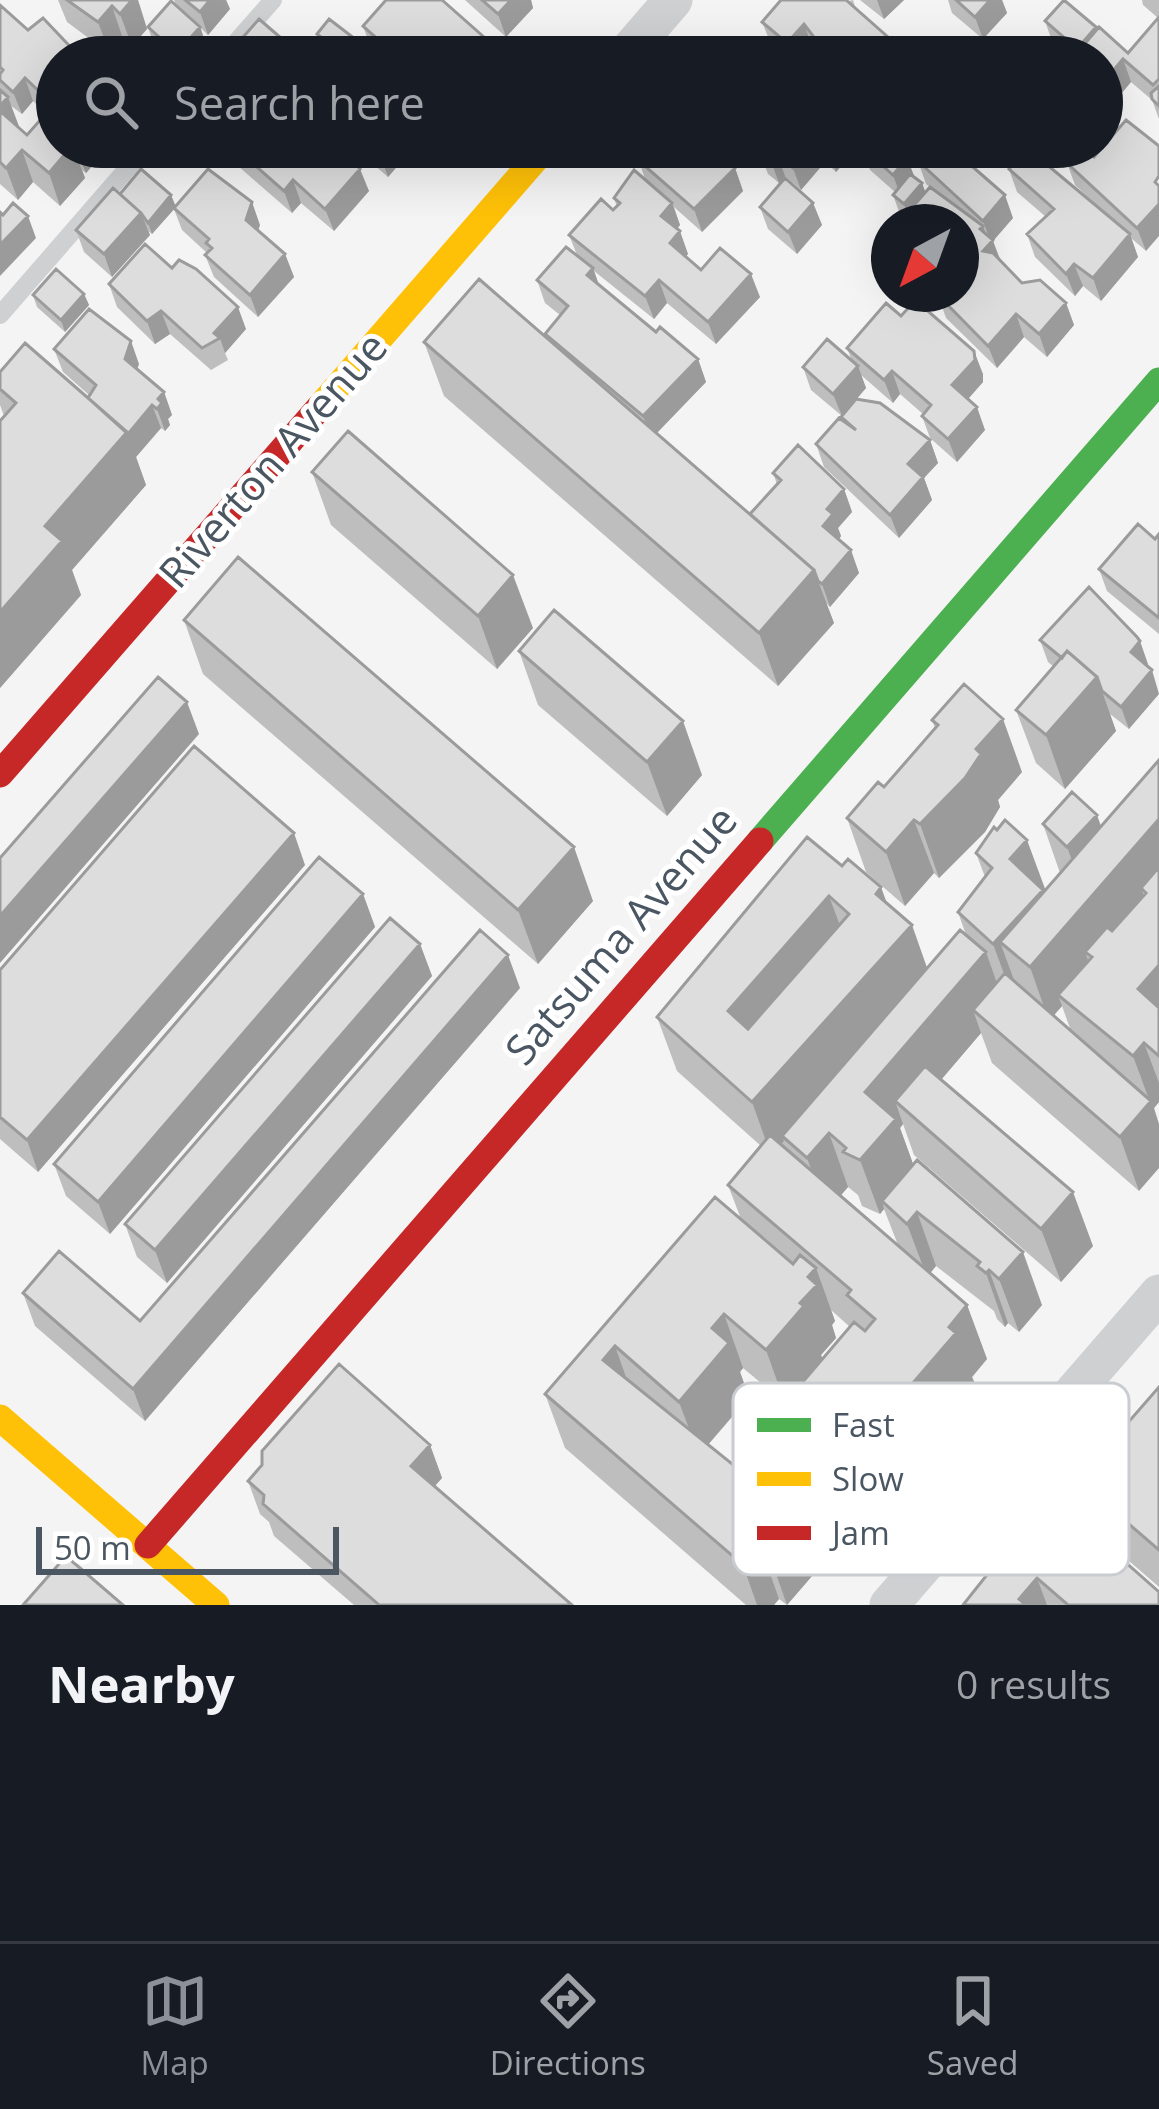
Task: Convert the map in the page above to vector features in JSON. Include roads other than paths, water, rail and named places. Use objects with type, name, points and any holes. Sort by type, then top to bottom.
[{"type":"street","points":[[642,36],[673,0]]},
{"type":"street","name":"Riverton Avenue","points":[[0,773],[528,168]]},
{"type":"street","name":"Satsuma Avenue","points":[[148,1545],[1159,381]]},
{"type":"street","points":[[1082,1383],[1159,1294]]},
{"type":"street","points":[[0,1418],[217,1605]]},
{"type":"street","points":[[889,1605],[915,1575]]},
{"type":"lane","points":[[242,36],[273,0]]},
{"type":"lane","points":[[0,315],[128,168]]}]
